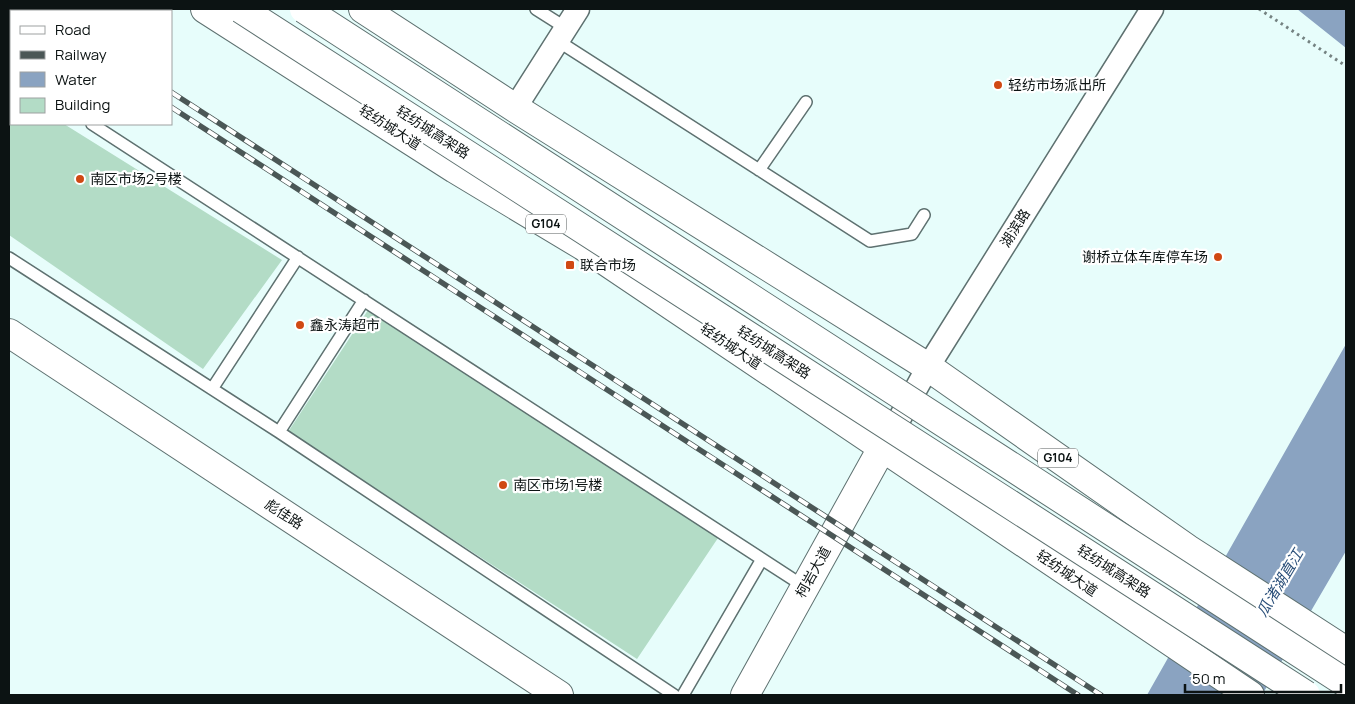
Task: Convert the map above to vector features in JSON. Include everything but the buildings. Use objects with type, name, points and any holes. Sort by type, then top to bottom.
[{"type":"main road","name":"轻纺城大道","points":[[205,9],[447,163],[583,246],[1250,695]]},
{"type":"main road","name":"轻纺城高架路","points":[[241,9],[1306,695]]},
{"type":"main road","points":[[304,9],[1346,683]]},
{"type":"main road","name":"G104","points":[[363,9],[515,108],[928,367],[1188,549],[1344,650]]},
{"type":"main road","name":"彪佳路","points":[[9,333],[559,695]]},
{"type":"main road","name":"柯岩大道","points":[[745,695],[882,448]]},
{"type":"street","points":[[515,108],[578,9]]},
{"type":"street","name":"湖滨路","points":[[882,448],[928,367],[1152,9]]},
{"type":"lane","points":[[536,9],[562,35],[758,170],[870,241],[912,234],[924,215]]},
{"type":"lane","points":[[758,170],[806,102]]},
{"type":"lane","points":[[94,125],[805,587]]},
{"type":"lane","points":[[212,389],[298,257]]},
{"type":"lane","points":[[9,258],[279,432],[674,695]]},
{"type":"lane","points":[[279,432],[364,300]]},
{"type":"lane","points":[[683,695],[762,559]]},
{"type":"path","points":[[1259,9],[1346,66]]},
{"type":"water","points":[[1297,9],[1346,9],[1346,48]]},
{"type":"water","name":"瓜渚湖直江","points":[[1346,344],[1346,551],[1262,695],[1147,695]]},
{"type":"railway","points":[[172,93],[1101,695]]},
{"type":"railway","points":[[172,108],[1078,695]]},
{"type":"place","name":"轻纺市场派出所","points":[[998,85]]},
{"type":"place","name":"南区市场2号楼","points":[[80,179]]},
{"type":"place","name":"谢桥立体车库停车场","points":[[1218,257]]},
{"type":"place","name":"联合市场","points":[[570,265]]},
{"type":"place","name":"鑫永涛超市","points":[[300,325]]},
{"type":"place","name":"南区市场1号楼","points":[[503,485]]}]
